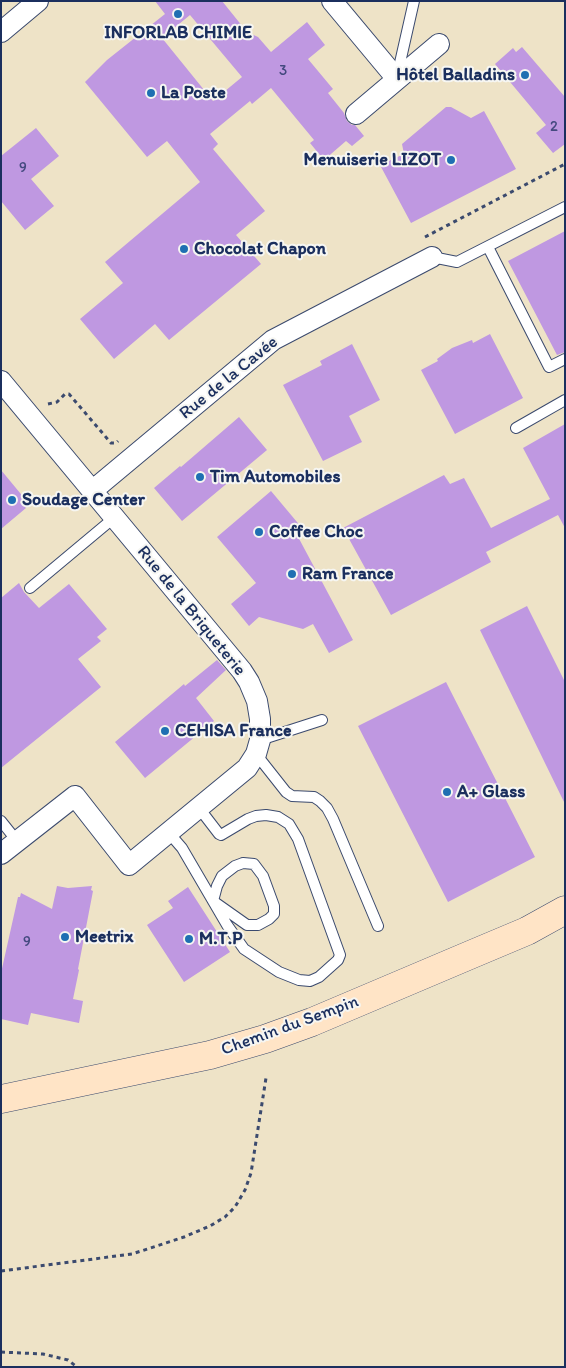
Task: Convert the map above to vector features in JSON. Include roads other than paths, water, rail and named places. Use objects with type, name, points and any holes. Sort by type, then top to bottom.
[{"type":"street","points":[[1,32],[38,1]]},
{"type":"street","points":[[332,1],[397,79]]},
{"type":"street","points":[[356,114],[439,44]]},
{"type":"street","name":"Rue de la Cavée","points":[[92,490],[273,340],[432,257]]},
{"type":"street","name":"Rue de la Briqueterie","points":[[1,381],[242,671],[249,682],[257,702],[260,719],[258,747]]},
{"type":"street","points":[[1,854],[75,796],[129,865],[247,768],[258,747]]},
{"type":"street","name":"Chemin du Sempin","points":[[1,1099],[210,1055],[265,1039],[312,1022],[527,931],[565,910]]},
{"type":"lane","points":[[397,79],[414,1]]},
{"type":"lane","points":[[432,257],[457,262],[565,208]]},
{"type":"lane","points":[[488,247],[549,367],[565,359]]},
{"type":"lane","points":[[516,428],[565,400]]},
{"type":"lane","points":[[30,588],[115,518]]},
{"type":"lane","points":[[322,720],[258,747],[286,792],[292,796],[314,797],[320,800],[327,808],[378,926]]},
{"type":"lane","points":[[169,832],[182,848],[227,925],[244,949],[279,972],[299,980],[310,981],[319,977],[338,960],[340,955],[298,839],[289,824],[278,816],[256,816],[221,835],[199,808]]},
{"type":"lane","points":[[1,821],[17,841]]},
{"type":"lane","points":[[243,863],[254,864],[263,876],[274,906],[274,914],[258,925],[247,925],[213,901],[222,876],[235,866],[243,863]]},
{"type":"place","name":"INFORLAB CHIMIE","points":[[178,14]]},
{"type":"place","name":"Hôtel Balladins","points":[[525,75]]},
{"type":"place","name":"La Poste","points":[[151,93]]},
{"type":"place","name":"Menuiserie LIZOT","points":[[451,160]]},
{"type":"place","name":"Chocolat Chapon","points":[[184,249]]},
{"type":"place","name":"Tim Automobiles","points":[[200,477]]},
{"type":"place","name":"Soudage Center","points":[[12,500]]},
{"type":"place","name":"Coffee Choc","points":[[259,532]]},
{"type":"place","name":"Ram France","points":[[292,574]]},
{"type":"place","name":"CEHISA France","points":[[165,731]]},
{"type":"place","name":"A+ Glass","points":[[447,792]]},
{"type":"place","name":"Meetrix","points":[[65,937]]},
{"type":"place","name":"M.T.P","points":[[189,939]]}]
